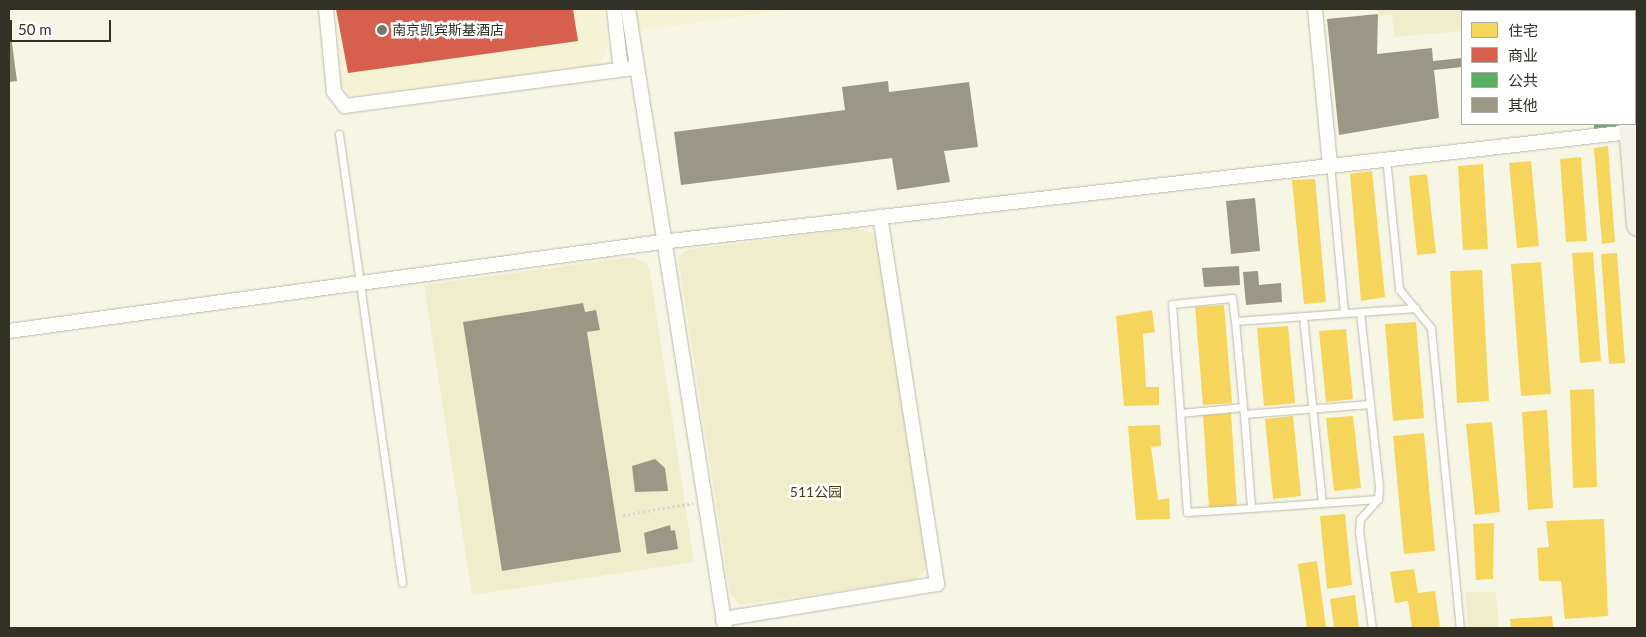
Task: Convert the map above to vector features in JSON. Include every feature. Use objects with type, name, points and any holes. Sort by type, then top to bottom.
[{"type":"main road","points":[[1630,128],[1637,225]]},
{"type":"street","points":[[326,9],[334,92],[345,106],[628,69]]},
{"type":"street","points":[[614,9],[628,69],[661,242],[724,623],[937,584],[880,216]]},
{"type":"street","points":[[628,9],[628,69]]},
{"type":"street","points":[[1315,9],[1330,164]]},
{"type":"street","points":[[9,331],[661,242],[1630,128]]},
{"type":"lane","points":[[339,134],[402,583]]},
{"type":"lane","points":[[1386,157],[1399,289],[1431,328],[1460,628]]},
{"type":"lane","points":[[1330,164],[1344,313]]},
{"type":"lane","points":[[1251,508],[1232,298],[1172,304],[1187,512],[1251,508],[1378,499]]},
{"type":"lane","points":[[1235,321],[1416,308]]},
{"type":"lane","points":[[1360,312],[1378,499],[1360,519],[1359,531],[1372,628]]},
{"type":"lane","points":[[1303,316],[1322,503]]},
{"type":"lane","points":[[1180,413],[1370,404]]},
{"type":"path","points":[[623,515],[704,501]]},
{"type":"shaded area","points":[[335,9],[603,9],[608,48],[598,68],[348,96],[342,84]]},
{"type":"shaded area","points":[[635,9],[794,9],[637,31]]},
{"type":"green space","points":[[1378,9],[1598,10],[1461,10],[1461,31],[1394,37],[1392,15],[1379,16]]},
{"type":"green space","name":"511公园","points":[[856,228],[872,233],[877,240],[928,567],[916,580],[740,605],[730,594],[678,258],[687,250]]},
{"type":"green space","points":[[631,257],[647,263],[650,273],[694,562],[472,595],[424,285]]},
{"type":"green space","points":[[1465,592],[1496,592],[1499,628],[1468,628]]},
{"type":"building: 住宅","points":[[1608,146],[1615,242],[1602,244],[1594,148]]},
{"type":"building: 住宅","points":[[1581,157],[1587,241],[1566,242],[1560,159]]},
{"type":"building: 住宅","points":[[1531,161],[1539,246],[1517,248],[1509,163]]},
{"type":"building: 住宅","points":[[1483,164],[1488,249],[1463,250],[1458,166]]},
{"type":"building: 住宅","points":[[1372,171],[1385,297],[1361,301],[1350,174]]},
{"type":"building: 住宅","points":[[1427,174],[1436,253],[1417,255],[1409,176]]},
{"type":"building: 住宅","points":[[1315,179],[1326,302],[1304,304],[1292,180]]},
{"type":"building: 住宅","points":[[1593,252],[1601,361],[1580,363],[1572,253]]},
{"type":"building: 住宅","points":[[1617,253],[1625,363],[1609,364],[1601,254]]},
{"type":"building: 住宅","points":[[1541,262],[1551,394],[1521,396],[1511,264]]},
{"type":"building: 住宅","points":[[1482,270],[1489,401],[1457,403],[1450,271]]},
{"type":"building: 住宅","points":[[1224,305],[1232,403],[1203,405],[1195,307]]},
{"type":"building: 住宅","points":[[1152,310],[1155,332],[1143,334],[1146,387],[1159,387],[1159,405],[1124,406],[1116,316]]},
{"type":"building: 住宅","points":[[1416,322],[1424,418],[1393,421],[1385,324]]},
{"type":"building: 住宅","points":[[1288,326],[1295,403],[1264,406],[1257,328]]},
{"type":"building: 住宅","points":[[1346,329],[1353,399],[1326,402],[1319,331]]},
{"type":"building: 住宅","points":[[1594,389],[1597,487],[1573,488],[1570,390]]},
{"type":"building: 住宅","points":[[1547,410],[1553,508],[1528,510],[1522,412]]},
{"type":"building: 住宅","points":[[1231,413],[1237,507],[1209,508],[1203,415]]},
{"type":"building: 住宅","points":[[1293,416],[1301,496],[1273,499],[1265,419]]},
{"type":"building: 住宅","points":[[1353,416],[1361,488],[1334,491],[1326,418]]},
{"type":"building: 住宅","points":[[1492,422],[1500,512],[1475,515],[1466,424]]},
{"type":"building: 住宅","points":[[1160,425],[1161,446],[1151,447],[1158,500],[1169,498],[1170,519],[1136,520],[1128,426]]},
{"type":"building: 住宅","points":[[1424,433],[1435,551],[1404,554],[1393,436]]},
{"type":"building: 住宅","points":[[1345,514],[1352,585],[1327,589],[1320,516]]},
{"type":"building: 住宅","points":[[1604,519],[1608,616],[1565,619],[1561,581],[1539,581],[1537,548],[1549,547],[1546,521]]},
{"type":"building: 住宅","points":[[1494,523],[1493,579],[1476,580],[1473,524]]},
{"type":"building: 住宅","points":[[1317,561],[1326,628],[1307,628],[1298,564]]},
{"type":"building: 住宅","points":[[1414,569],[1418,593],[1435,591],[1440,628],[1412,628],[1408,601],[1395,603],[1390,572]]},
{"type":"building: 住宅","points":[[1355,595],[1359,628],[1334,628],[1330,599]]},
{"type":"building: 住宅","points":[[1552,616],[1553,628],[1511,628],[1510,619]]},
{"type":"building: 商业","points":[[336,9],[573,9],[578,41],[348,73]]},
{"type":"building: 公共","points":[[1579,9],[1623,9],[1623,10]]},
{"type":"building: 公共","points":[[1594,125],[1632,125],[1594,130]]},
{"type":"building: 其他","points":[[1378,14],[1377,54],[1432,48],[1433,61],[1461,58],[1461,67],[1434,70],[1439,118],[1339,135],[1327,19]]},
{"type":"building: 其他","points":[[9,21],[17,81],[9,82]]},
{"type":"building: 其他","points":[[888,81],[889,92],[969,82],[978,147],[944,151],[950,182],[897,190],[892,158],[681,185],[674,132],[845,110],[842,87]]},
{"type":"building: 其他","points":[[1255,198],[1260,251],[1231,254],[1226,201]]},
{"type":"building: 其他","points":[[1239,266],[1240,285],[1204,287],[1202,268]]},
{"type":"building: 其他","points":[[1258,271],[1259,285],[1281,283],[1282,302],[1246,305],[1243,272]]},
{"type":"building: 其他","points":[[583,303],[585,312],[596,310],[600,330],[587,332],[621,552],[502,571],[463,322]]},
{"type":"building: 其他","points":[[655,459],[665,468],[668,491],[635,492],[632,466]]},
{"type":"building: 其他","points":[[670,525],[671,531],[675,530],[678,549],[647,554],[644,533]]},
{"type":"place","name":"南京凯宾斯基酒店","points":[[382,30]]}]
